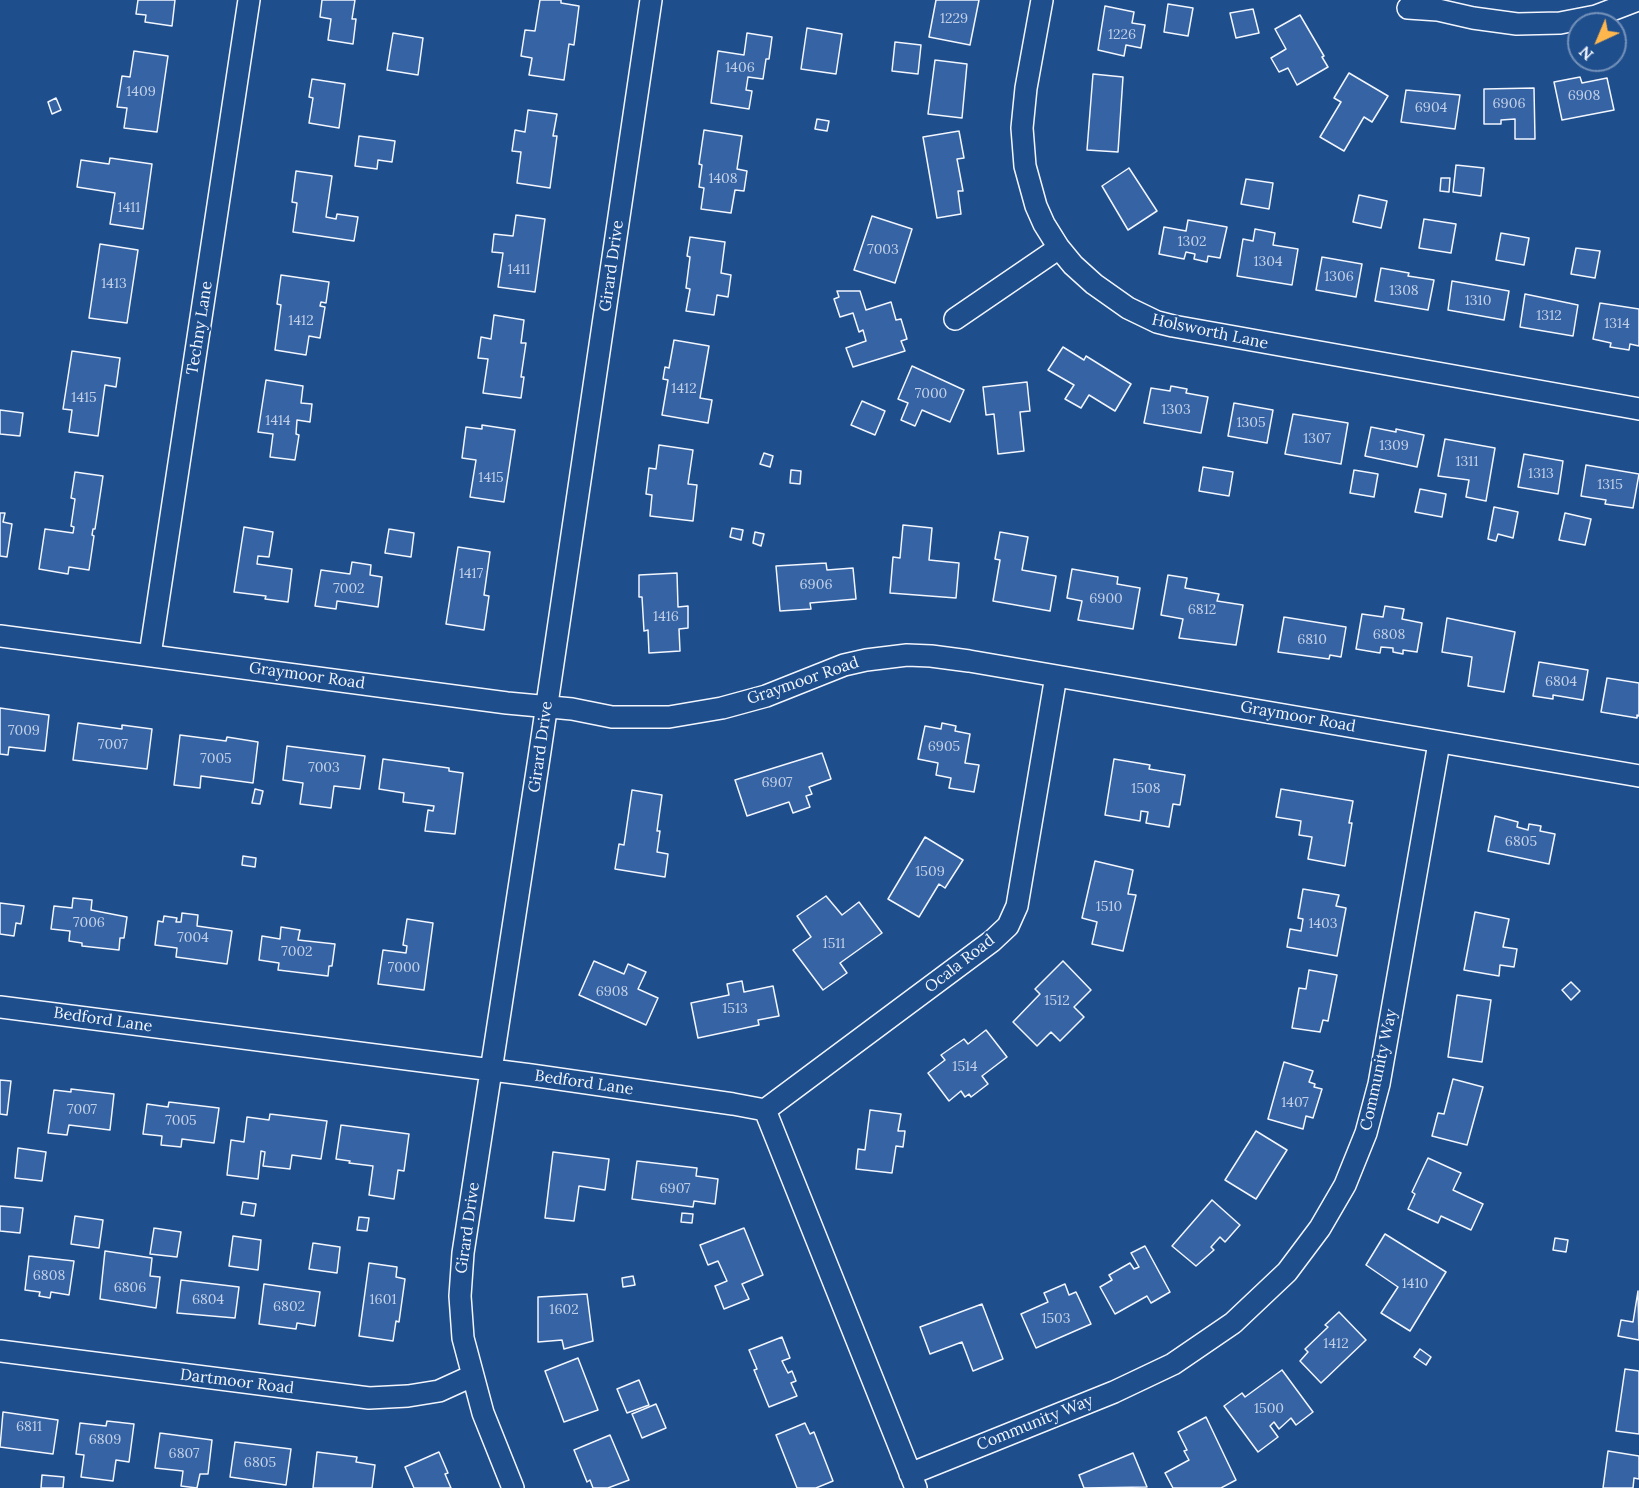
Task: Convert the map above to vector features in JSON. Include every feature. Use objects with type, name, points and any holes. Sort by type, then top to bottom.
[{"type":"street","name":"Techny Lane","points":[[150,655],[249,0]]},
{"type":"street","name":"Girard Drive","points":[[513,1488],[483,1413],[463,1338],[460,1296],[463,1253],[492,1072],[651,0]]},
{"type":"street","name":"Holsworth Lane","points":[[1042,0],[1026,88],[1022,128],[1022,144],[1036,206],[1059,248],[1073,265],[1094,284],[1128,308],[1157,322],[1259,343],[1639,409]]},
{"type":"street","points":[[1408,8],[1438,9],[1473,18],[1517,24],[1560,22],[1596,16],[1638,0]]},
{"type":"street","points":[[955,319],[1059,248]]},
{"type":"street","name":"Graymoor Road","points":[[0,636],[612,717],[669,717],[722,708],[766,696],[844,665],[907,655],[931,656],[1639,776]]},
{"type":"street","name":"Ocala Road","points":[[765,1110],[992,941],[1008,926],[1017,906],[1056,676]]},
{"type":"street","name":"Community Way","points":[[913,1481],[1173,1364],[1233,1323],[1287,1272],[1320,1228],[1345,1185],[1366,1133],[1379,1084],[1439,743]]},
{"type":"street","name":"Bedford Lane","points":[[0,1007],[722,1102],[765,1110]]},
{"type":"street","points":[[765,1110],[913,1481]]},
{"type":"street","name":"Dartmoor Road","points":[[0,1351],[369,1398],[408,1396],[439,1391],[472,1376]]},
{"type":"building","points":[[138,0],[175,0],[172,26],[145,22],[146,15],[136,14]]},
{"type":"building","points":[[322,0],[355,0],[352,19],[356,19],[353,44],[328,40],[331,19],[320,17]]},
{"type":"building","points":[[540,0],[561,0],[561,3],[579,6],[574,45],[569,44],[564,80],[529,75],[532,58],[521,56],[525,30],[535,31]]},
{"type":"building","points":[[936,0],[979,0],[970,45],[929,37]]},
{"type":"building","points":[[1168,4],[1193,8],[1188,36],[1164,32]]},
{"type":"building","points":[[1105,6],[1134,12],[1132,23],[1145,25],[1141,48],[1126,45],[1124,56],[1098,50]]},
{"type":"building","points":[[1253,9],[1259,33],[1236,38],[1230,13]]},
{"type":"building","points":[[1300,15],[1328,67],[1297,85],[1288,68],[1279,72],[1271,58],[1286,49],[1275,29]]},
{"type":"building","points":[[807,28],[842,34],[836,74],[801,69]]},
{"type":"building","points":[[393,33],[423,38],[418,75],[387,70]]},
{"type":"building","points":[[747,33],[772,37],[763,79],[748,77],[746,90],[752,91],[749,109],[711,103],[718,51],[744,55]]},
{"type":"building","points":[[895,42],[921,45],[918,74],[892,71]]},
{"type":"building","points":[[134,51],[168,56],[157,132],[124,128],[127,108],[117,107],[122,76],[130,77]]},
{"type":"building","points":[[935,60],[967,64],[962,118],[928,114]]},
{"type":"building","points":[[1349,73],[1388,96],[1372,122],[1364,117],[1344,151],[1320,137],[1341,102],[1334,98]]},
{"type":"building","points":[[1093,74],[1123,77],[1118,152],[1087,150]]},
{"type":"building","points":[[1580,77],[1582,83],[1607,78],[1614,110],[1562,120],[1554,82]]},
{"type":"building","points":[[312,79],[345,84],[339,128],[309,123],[313,98],[309,97]]},
{"type":"building","points":[[1534,88],[1535,139],[1515,139],[1515,119],[1501,120],[1501,124],[1484,124],[1484,89]]},
{"type":"building","points":[[1406,90],[1460,95],[1455,129],[1401,122]]},
{"type":"building","points":[[56,98],[61,110],[52,114],[48,102]]},
{"type":"building","points":[[528,110],[557,114],[553,136],[557,136],[550,188],[517,183],[521,152],[512,151],[515,130],[525,132]]},
{"type":"building","points":[[817,119],[829,121],[827,131],[815,129]]},
{"type":"building","points":[[704,130],[742,136],[737,169],[747,171],[744,191],[735,190],[731,213],[701,209],[704,188],[699,187],[702,165],[699,164]]},
{"type":"building","points":[[959,131],[964,158],[957,159],[963,191],[958,191],[961,214],[937,218],[923,137]]},
{"type":"building","points":[[359,136],[395,141],[392,162],[378,160],[377,169],[355,166]]},
{"type":"building","points":[[110,158],[152,164],[143,229],[110,224],[115,193],[77,187],[81,160],[109,164]]},
{"type":"building","points":[[1456,165],[1484,168],[1481,196],[1453,192]]},
{"type":"building","points":[[1129,168],[1157,211],[1128,230],[1102,186]]},
{"type":"building","points":[[296,171],[332,176],[326,217],[336,219],[337,214],[358,217],[354,241],[293,232],[297,203],[292,202]]},
{"type":"building","points":[[1441,178],[1450,178],[1449,192],[1440,191]]},
{"type":"building","points":[[1246,179],[1273,183],[1269,209],[1241,204]]},
{"type":"building","points":[[1359,195],[1387,201],[1381,228],[1353,222]]},
{"type":"building","points":[[516,215],[545,219],[535,292],[498,287],[503,253],[492,252],[494,234],[513,236]]},
{"type":"building","points":[[872,216],[912,229],[895,283],[854,270]]},
{"type":"building","points":[[1424,219],[1456,224],[1451,253],[1419,248]]},
{"type":"building","points":[[1188,220],[1227,227],[1220,258],[1208,256],[1207,262],[1194,259],[1195,254],[1186,252],[1184,259],[1159,254],[1164,227],[1186,231]]},
{"type":"building","points":[[1255,229],[1275,233],[1273,245],[1298,249],[1292,285],[1237,276],[1243,239],[1253,241]]},
{"type":"building","points":[[1501,233],[1529,238],[1524,265],[1496,260]]},
{"type":"building","points":[[690,237],[725,242],[721,273],[731,275],[728,297],[717,295],[714,315],[686,311],[690,289],[686,288]]},
{"type":"building","points":[[100,244],[138,250],[127,323],[89,318]]},
{"type":"building","points":[[1576,248],[1600,251],[1595,278],[1571,274]]},
{"type":"building","points":[[1322,257],[1362,264],[1356,297],[1316,290]]},
{"type":"building","points":[[1381,268],[1409,273],[1408,276],[1434,280],[1428,310],[1375,301]]},
{"type":"building","points":[[281,275],[329,282],[326,303],[321,302],[320,306],[325,307],[320,338],[309,336],[306,355],[275,350],[281,305],[277,304]]},
{"type":"building","points":[[1452,281],[1509,291],[1504,320],[1448,310]]},
{"type":"building","points":[[837,291],[860,291],[866,310],[891,302],[896,320],[901,319],[907,339],[901,341],[905,351],[853,367],[846,348],[866,341],[863,330],[859,332],[853,313],[840,317],[834,299],[839,297]]},
{"type":"building","points":[[1525,294],[1578,305],[1573,336],[1520,327]]},
{"type":"building","points":[[1600,303],[1639,309],[1639,346],[1630,344],[1629,350],[1610,347],[1611,343],[1593,339]]},
{"type":"building","points":[[494,315],[524,320],[521,343],[526,343],[521,377],[524,377],[521,398],[483,393],[488,359],[478,358],[481,337],[491,339]]},
{"type":"building","points":[[674,340],[709,346],[700,398],[712,400],[708,423],[662,415],[668,380],[663,379],[665,367],[669,368]]},
{"type":"building","points":[[1063,347],[1084,360],[1086,356],[1131,384],[1115,411],[1089,395],[1081,408],[1065,399],[1074,385],[1048,370]]},
{"type":"building","points":[[72,351],[120,358],[116,387],[105,385],[98,436],[69,432],[72,410],[63,409]]},
{"type":"building","points":[[912,366],[964,390],[950,422],[922,410],[915,426],[901,420],[908,403],[898,399]]},
{"type":"building","points":[[266,380],[303,386],[301,403],[312,404],[310,422],[297,420],[296,434],[299,435],[295,460],[270,457],[273,434],[258,432]]},
{"type":"building","points":[[1027,382],[1030,411],[1020,412],[1024,451],[998,454],[994,414],[986,415],[983,387]]},
{"type":"building","points":[[1171,386],[1187,389],[1186,393],[1208,397],[1201,433],[1144,423],[1151,388],[1170,391]]},
{"type":"building","points":[[862,401],[885,411],[875,435],[851,425]]},
{"type":"building","points":[[1234,403],[1273,410],[1267,443],[1228,436]]},
{"type":"building","points":[[0,410],[23,413],[20,436],[0,434]]},
{"type":"building","points":[[1293,414],[1348,423],[1341,464],[1285,454]]},
{"type":"building","points":[[482,425],[515,430],[504,502],[470,497],[476,460],[462,458],[466,427],[482,429]]},
{"type":"building","points":[[1371,427],[1424,435],[1417,467],[1365,456]]},
{"type":"building","points":[[1445,439],[1495,448],[1486,501],[1466,497],[1469,480],[1438,476]]},
{"type":"building","points":[[659,445],[693,450],[688,484],[697,485],[693,521],[650,516],[652,495],[646,494],[649,468],[656,469]]},
{"type":"building","points":[[764,453],[773,456],[770,467],[760,464]]},
{"type":"building","points":[[1524,454],[1563,461],[1558,494],[1518,487]]},
{"type":"building","points":[[1586,465],[1639,474],[1633,508],[1605,504],[1606,500],[1581,496]]},
{"type":"building","points":[[1203,467],[1233,472],[1229,496],[1199,491]]},
{"type":"building","points":[[791,470],[801,471],[800,484],[790,483]]},
{"type":"building","points":[[1354,470],[1378,474],[1374,497],[1350,493]]},
{"type":"building","points":[[75,472],[103,476],[95,529],[92,535],[94,536],[89,570],[69,567],[68,574],[39,569],[45,529],[73,533],[74,527],[71,526],[75,499],[71,498]]},
{"type":"building","points":[[1420,489],[1446,494],[1442,517],[1415,512]]},
{"type":"building","points":[[1494,507],[1518,512],[1513,538],[1498,534],[1496,541],[1488,539]]},
{"type":"building","points":[[0,513],[5,513],[3,522],[12,524],[7,557],[0,556]]},
{"type":"building","points":[[1565,513],[1591,519],[1585,545],[1559,540]]},
{"type":"building","points":[[903,525],[932,528],[929,560],[959,563],[956,598],[890,593],[893,557],[900,558]]},
{"type":"building","points":[[244,527],[273,532],[269,557],[258,556],[257,564],[292,569],[288,602],[265,599],[266,596],[234,592]]},
{"type":"building","points":[[732,528],[743,530],[741,540],[730,537]]},
{"type":"building","points":[[389,529],[414,533],[411,557],[385,553]]},
{"type":"building","points":[[755,532],[764,534],[761,546],[753,543]]},
{"type":"building","points":[[1000,532],[1028,537],[1022,570],[1056,576],[1050,611],[993,601],[1000,560],[995,559]]},
{"type":"building","points":[[458,547],[490,552],[484,595],[489,596],[484,630],[446,624]]},
{"type":"building","points":[[352,562],[371,565],[370,575],[382,577],[378,607],[337,601],[336,609],[315,606],[321,570],[350,574]]},
{"type":"building","points":[[826,563],[827,570],[853,568],[856,599],[810,603],[811,609],[780,611],[776,566]]},
{"type":"building","points":[[1072,569],[1118,577],[1117,584],[1140,588],[1133,629],[1078,620],[1082,601],[1067,598]]},
{"type":"building","points":[[677,573],[678,607],[688,606],[688,628],[679,629],[680,651],[649,653],[648,630],[644,631],[642,597],[639,597],[639,575]]},
{"type":"building","points":[[1168,575],[1187,578],[1185,588],[1219,594],[1217,601],[1243,605],[1236,645],[1179,638],[1183,619],[1161,615]]},
{"type":"building","points":[[1385,606],[1404,609],[1402,619],[1422,623],[1417,652],[1403,650],[1403,654],[1393,652],[1393,648],[1381,647],[1380,653],[1356,649],[1362,614],[1383,617]]},
{"type":"building","points":[[1284,617],[1346,627],[1341,657],[1330,655],[1329,659],[1278,652]]},
{"type":"building","points":[[1447,618],[1515,632],[1504,692],[1468,686],[1472,657],[1442,652]]},
{"type":"building","points":[[1539,662],[1588,670],[1583,700],[1553,695],[1553,699],[1533,696]]},
{"type":"building","points":[[1607,678],[1639,683],[1639,716],[1637,715],[1637,718],[1601,712]]},
{"type":"building","points":[[0,708],[49,715],[45,751],[9,747],[8,755],[0,754]]},
{"type":"building","points":[[78,723],[122,729],[122,725],[152,729],[147,769],[73,760]]},
{"type":"building","points":[[942,723],[956,726],[955,731],[970,734],[965,763],[979,765],[974,792],[949,788],[951,778],[936,775],[938,763],[918,759],[925,726],[941,729]]},
{"type":"building","points":[[180,735],[226,741],[227,737],[258,742],[253,783],[201,776],[200,788],[174,785]]},
{"type":"building","points":[[287,746],[365,756],[360,789],[334,786],[331,808],[300,804],[303,783],[283,780]]},
{"type":"building","points":[[822,753],[831,779],[809,787],[812,794],[806,796],[810,807],[793,813],[789,802],[747,816],[735,780]]},
{"type":"building","points":[[383,759],[449,768],[449,771],[463,773],[455,834],[425,831],[428,810],[433,811],[434,806],[403,802],[404,793],[379,789]]},
{"type":"building","points":[[1114,759],[1150,765],[1149,769],[1185,775],[1180,805],[1173,804],[1169,827],[1146,823],[1148,812],[1141,811],[1140,821],[1105,815]]},
{"type":"building","points":[[255,789],[263,791],[260,804],[252,803]]},
{"type":"building","points":[[1281,789],[1353,801],[1345,866],[1308,859],[1312,837],[1299,835],[1301,821],[1276,817]]},
{"type":"building","points":[[632,790],[662,795],[657,831],[660,831],[657,852],[668,854],[665,877],[615,869],[619,844],[624,845]]},
{"type":"building","points":[[1495,816],[1518,822],[1517,827],[1528,830],[1529,824],[1541,826],[1540,831],[1555,834],[1549,864],[1488,851]]},
{"type":"building","points":[[925,837],[963,860],[945,888],[939,884],[919,917],[888,899]]},
{"type":"building","points":[[243,856],[256,858],[255,867],[242,865]]},
{"type":"building","points":[[1095,861],[1133,870],[1128,894],[1136,895],[1123,951],[1092,944],[1097,922],[1082,918]]},
{"type":"building","points":[[1303,889],[1339,895],[1336,906],[1346,908],[1337,956],[1287,947],[1290,929],[1301,931],[1303,919],[1298,918]]},
{"type":"building","points":[[826,896],[842,915],[859,902],[882,933],[840,963],[847,973],[823,990],[793,950],[811,937],[797,916]]},
{"type":"building","points":[[73,898],[92,900],[91,910],[127,917],[124,938],[120,938],[119,950],[82,946],[82,943],[69,941],[70,931],[51,929],[54,906],[72,908]]},
{"type":"building","points":[[0,903],[24,906],[21,924],[16,923],[14,936],[0,934]]},
{"type":"building","points":[[1475,912],[1509,919],[1503,947],[1517,949],[1514,967],[1500,965],[1499,976],[1464,970]]},
{"type":"building","points":[[182,913],[198,915],[197,926],[232,931],[227,964],[176,957],[177,948],[155,945],[158,921],[163,922],[164,916],[177,918],[176,922],[181,922]]},
{"type":"building","points":[[407,919],[433,923],[424,990],[378,984],[383,950],[406,953],[407,946],[403,945]]},
{"type":"building","points":[[281,927],[300,930],[298,940],[335,944],[328,976],[278,970],[279,963],[259,960],[262,936],[280,939]]},
{"type":"building","points":[[594,961],[624,974],[628,964],[646,972],[638,989],[658,998],[646,1025],[579,995]]},
{"type":"building","points":[[1063,961],[1091,990],[1074,1007],[1084,1017],[1060,1041],[1051,1032],[1037,1046],[1013,1022],[1040,994],[1035,989]]},
{"type":"building","points":[[1309,970],[1337,975],[1328,1021],[1323,1020],[1320,1032],[1292,1028],[1299,988],[1306,989]]},
{"type":"building","points":[[742,981],[744,992],[773,986],[779,1016],[758,1020],[759,1025],[698,1038],[691,1003],[729,995],[727,984]]},
{"type":"building","points":[[1571,982],[1580,991],[1571,1000],[1562,990]]},
{"type":"building","points":[[1457,995],[1491,1000],[1482,1062],[1448,1057]]},
{"type":"building","points":[[986,1030],[1007,1057],[982,1076],[988,1084],[971,1097],[969,1094],[965,1097],[961,1091],[949,1101],[928,1073],[945,1060],[941,1055],[964,1039],[968,1044]]},
{"type":"building","points":[[1284,1062],[1313,1071],[1309,1082],[1315,1084],[1314,1087],[1322,1089],[1313,1118],[1306,1116],[1303,1129],[1268,1119]]},
{"type":"building","points":[[1453,1079],[1483,1087],[1467,1145],[1432,1136],[1438,1113],[1444,1114]]},
{"type":"building","points":[[0,1080],[11,1081],[7,1115],[0,1114]]},
{"type":"building","points":[[71,1089],[114,1094],[110,1130],[69,1125],[67,1135],[48,1133],[54,1090],[71,1092]]},
{"type":"building","points":[[169,1102],[219,1108],[214,1143],[182,1139],[181,1147],[161,1145],[162,1136],[143,1134],[147,1104],[168,1107]]},
{"type":"building","points":[[870,1110],[901,1114],[898,1131],[905,1131],[903,1147],[896,1146],[892,1173],[856,1169],[858,1149],[865,1150]]},
{"type":"building","points":[[270,1114],[327,1121],[321,1159],[292,1155],[290,1169],[263,1166],[265,1152],[261,1151],[258,1179],[227,1175],[231,1140],[244,1142],[247,1117],[269,1120]]},
{"type":"building","points":[[341,1125],[409,1134],[404,1171],[398,1170],[394,1199],[369,1195],[373,1166],[336,1159]]},
{"type":"building","points":[[1256,1131],[1287,1150],[1256,1199],[1225,1180]]},
{"type":"building","points":[[18,1148],[46,1152],[42,1181],[15,1178]]},
{"type":"building","points":[[553,1152],[609,1159],[605,1190],[579,1186],[574,1221],[545,1218]]},
{"type":"building","points":[[1428,1158],[1461,1173],[1453,1190],[1483,1204],[1471,1230],[1441,1216],[1438,1223],[1408,1209],[1415,1194],[1412,1192]]},
{"type":"building","points":[[637,1161],[697,1168],[696,1176],[718,1179],[715,1204],[694,1201],[693,1207],[632,1199]]},
{"type":"building","points":[[1212,1200],[1240,1225],[1225,1242],[1220,1237],[1211,1247],[1214,1250],[1196,1266],[1172,1246]]},
{"type":"building","points":[[243,1202],[256,1204],[254,1216],[241,1214]]},
{"type":"building","points":[[0,1206],[23,1208],[20,1233],[0,1231]]},
{"type":"building","points":[[682,1213],[693,1214],[692,1223],[681,1222]]},
{"type":"building","points":[[75,1216],[103,1220],[99,1248],[71,1244]]},
{"type":"building","points":[[359,1217],[369,1218],[367,1231],[357,1230]]},
{"type":"building","points":[[154,1228],[181,1232],[177,1257],[150,1254]]},
{"type":"building","points":[[744,1228],[763,1275],[742,1284],[749,1299],[724,1309],[715,1286],[727,1281],[718,1261],[708,1265],[700,1245]]},
{"type":"building","points":[[1385,1234],[1446,1272],[1410,1331],[1381,1313],[1398,1287],[1366,1265]]},
{"type":"building","points":[[233,1236],[261,1240],[258,1270],[229,1266]]},
{"type":"building","points":[[1555,1238],[1568,1240],[1566,1252],[1553,1250]]},
{"type":"building","points":[[313,1243],[340,1247],[337,1273],[309,1269]]},
{"type":"building","points":[[1145,1246],[1170,1292],[1151,1303],[1147,1296],[1115,1314],[1100,1287],[1112,1280],[1109,1275],[1130,1263],[1134,1269],[1139,1267],[1131,1253]]},
{"type":"building","points":[[105,1251],[152,1258],[150,1276],[160,1277],[156,1308],[100,1299]]},
{"type":"building","points":[[29,1256],[74,1261],[69,1295],[51,1292],[50,1298],[39,1296],[40,1292],[25,1290]]},
{"type":"building","points":[[369,1263],[397,1267],[396,1277],[405,1279],[399,1322],[396,1321],[393,1341],[359,1336]]},
{"type":"building","points":[[633,1276],[635,1285],[623,1287],[622,1278]]},
{"type":"building","points":[[181,1280],[239,1287],[235,1318],[177,1313]]},
{"type":"building","points":[[264,1284],[320,1292],[315,1326],[297,1323],[296,1329],[259,1324]]},
{"type":"building","points":[[1065,1284],[1069,1295],[1076,1292],[1091,1324],[1036,1348],[1021,1314],[1048,1302],[1044,1293]]},
{"type":"building","points":[[1638,1291],[1639,1340],[1618,1336],[1621,1320],[1633,1322]]},
{"type":"building","points":[[587,1294],[593,1341],[564,1349],[562,1340],[538,1342],[538,1297]]},
{"type":"building","points":[[982,1304],[1003,1359],[973,1371],[962,1342],[930,1354],[920,1327]]},
{"type":"building","points":[[1339,1312],[1366,1340],[1321,1383],[1300,1361],[1308,1352],[1305,1349],[1328,1327],[1325,1325]]},
{"type":"building","points":[[782,1337],[790,1358],[782,1361],[788,1373],[792,1371],[796,1381],[791,1383],[797,1396],[769,1407],[754,1370],[757,1369],[749,1350]]},
{"type":"building","points":[[1420,1349],[1431,1357],[1426,1365],[1414,1357]]},
{"type":"building","points":[[578,1358],[598,1410],[564,1422],[545,1371]]},
{"type":"building","points":[[1625,1369],[1639,1371],[1639,1434],[1616,1431]]},
{"type":"building","points":[[1282,1370],[1313,1412],[1296,1425],[1291,1418],[1279,1429],[1274,1422],[1270,1426],[1278,1437],[1258,1452],[1224,1406],[1242,1393],[1245,1397]]},
{"type":"building","points":[[639,1380],[649,1405],[627,1413],[617,1389]]},
{"type":"building","points":[[656,1404],[666,1428],[642,1438],[632,1414]]},
{"type":"building","points":[[3,1412],[58,1420],[53,1454],[0,1447]]},
{"type":"building","points":[[1206,1417],[1236,1480],[1221,1488],[1173,1488],[1165,1473],[1189,1460],[1178,1432]]},
{"type":"building","points":[[107,1421],[134,1424],[129,1462],[116,1460],[113,1481],[81,1477],[84,1455],[76,1454],[80,1423],[106,1426]]},
{"type":"building","points":[[805,1423],[810,1434],[814,1432],[833,1481],[816,1488],[797,1488],[776,1435]]},
{"type":"building","points":[[160,1433],[212,1440],[208,1474],[200,1474],[197,1488],[181,1486],[183,1471],[155,1468]]},
{"type":"building","points":[[610,1435],[629,1480],[608,1488],[593,1488],[590,1480],[587,1482],[574,1450]]},
{"type":"building","points":[[235,1442],[291,1449],[286,1485],[230,1477]]},
{"type":"building","points":[[1608,1451],[1639,1456],[1639,1479],[1634,1478],[1633,1488],[1603,1488]]},
{"type":"building","points":[[317,1452],[357,1457],[356,1462],[375,1465],[372,1488],[313,1488]]},
{"type":"building","points":[[439,1452],[448,1473],[445,1474],[451,1488],[414,1488],[405,1467]]},
{"type":"building","points":[[1133,1453],[1147,1487],[1084,1488],[1079,1475]]},
{"type":"building","points":[[42,1475],[64,1477],[63,1488],[41,1488]]}]
